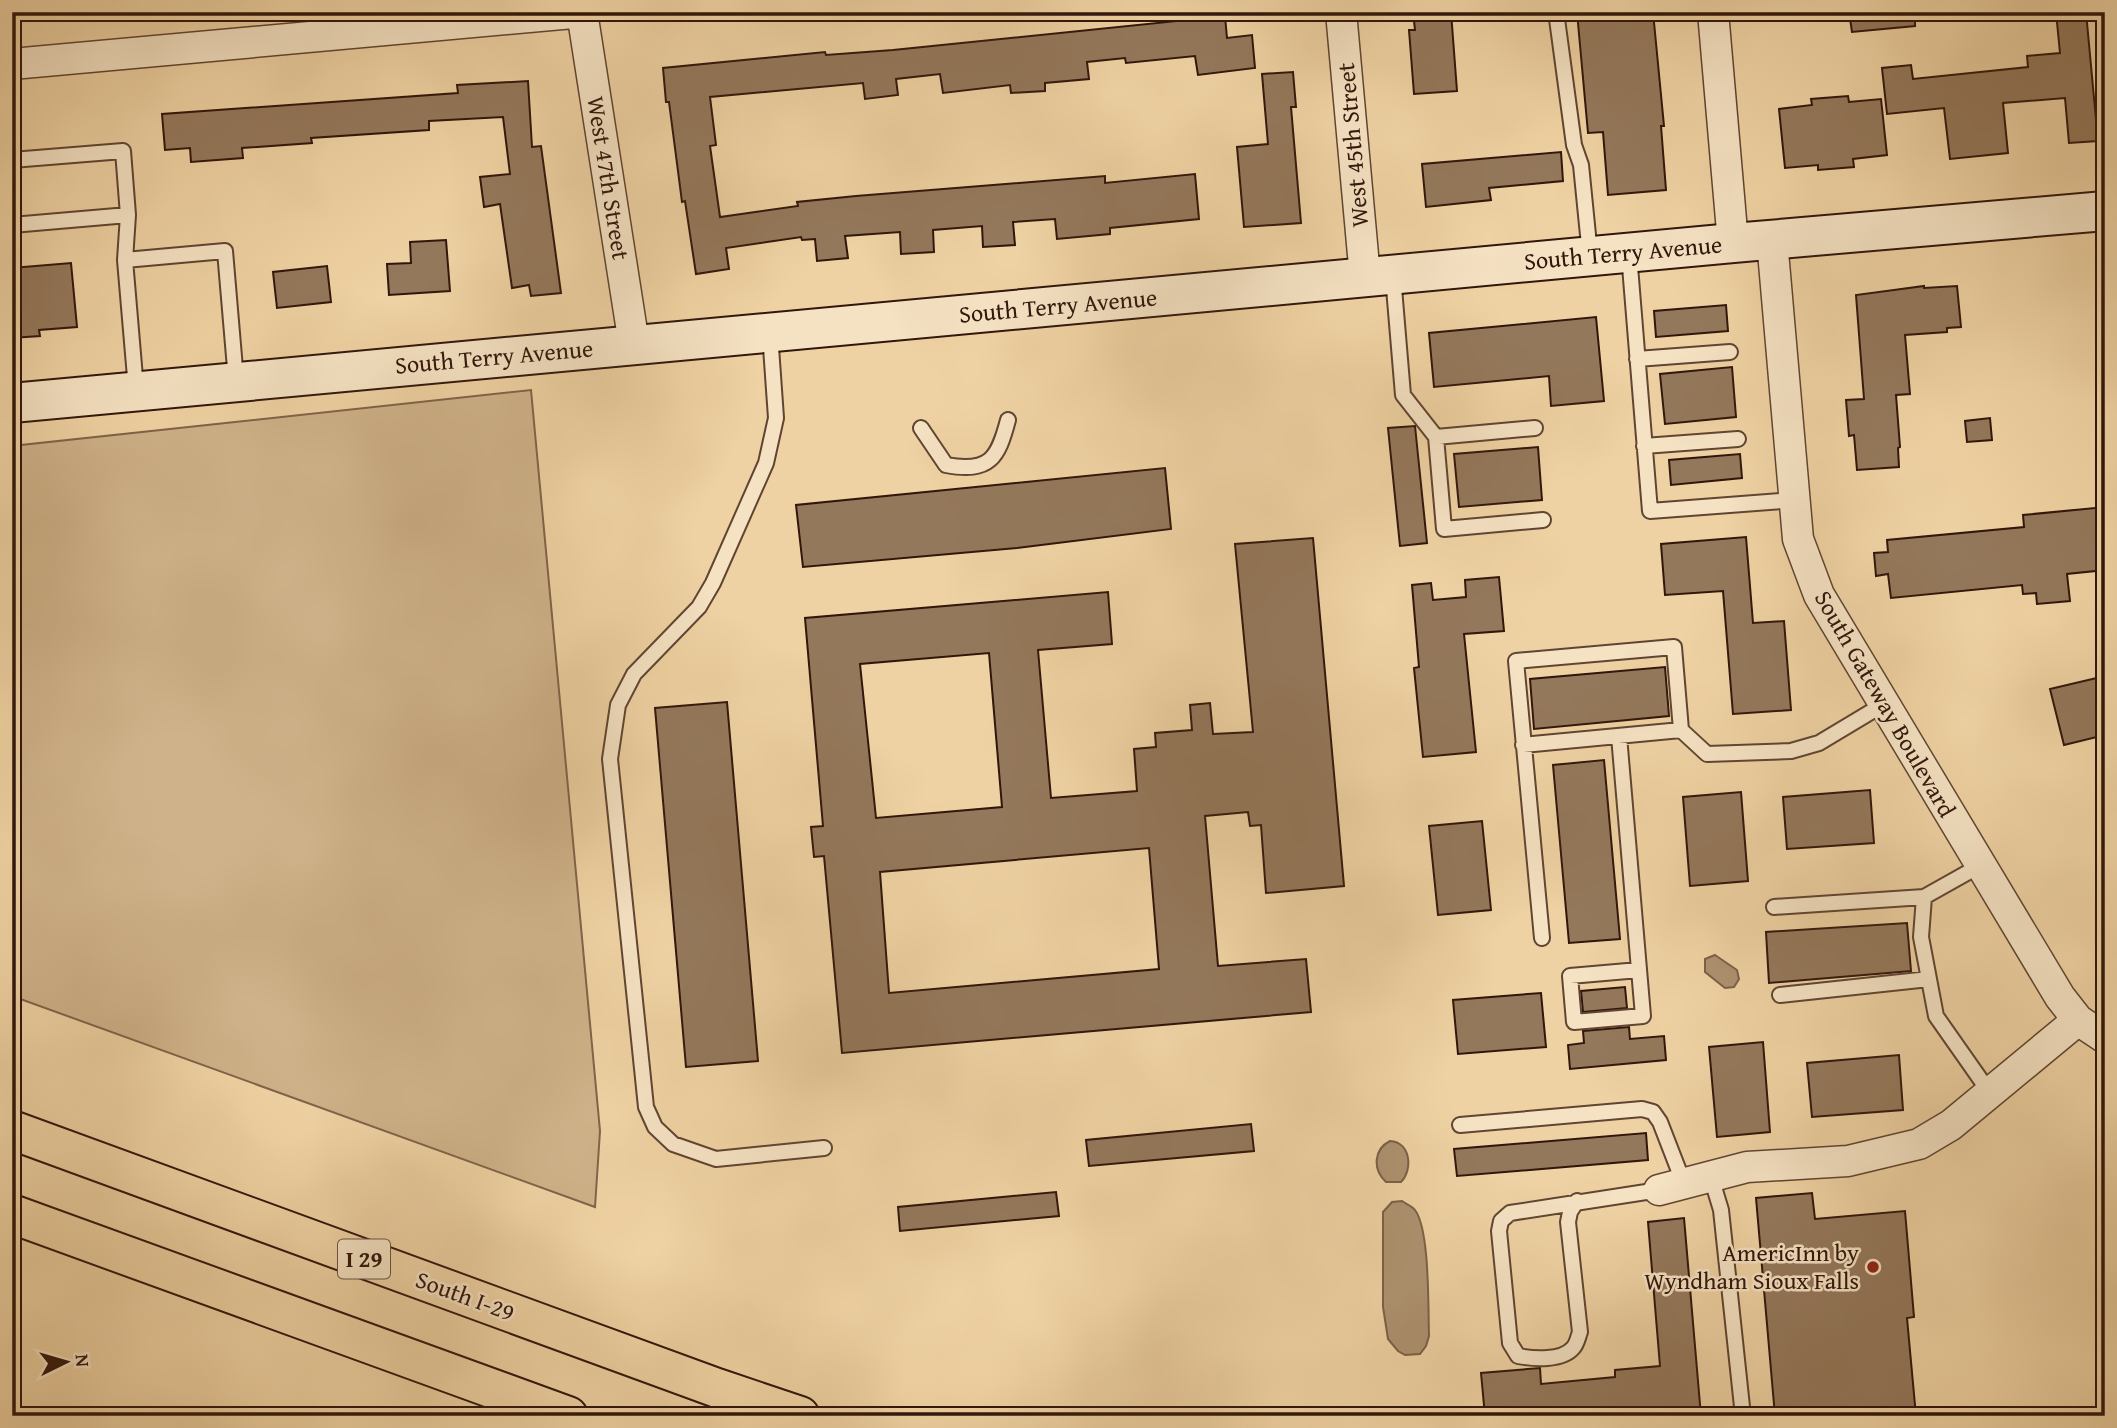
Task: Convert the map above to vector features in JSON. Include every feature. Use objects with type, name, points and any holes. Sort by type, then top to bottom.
[{"type":"highway","name":"South I-29","points":[[12,1130],[800,1416]]},
{"type":"highway","points":[[12,1214],[568,1416]]},
{"type":"street","points":[[12,64],[583,12]]},
{"type":"street","name":"West 47th Street","points":[[583,12],[635,344]]},
{"type":"street","name":"West 45th Street","points":[[1341,12],[1379,276]]},
{"type":"street","points":[[1713,12],[1733,243]]},
{"type":"street","name":"South Terry Avenue","points":[[12,403],[1590,256],[2105,211]]},
{"type":"street","name":"South Gateway Boulevard","points":[[1772,240],[1798,539],[1818,595],[2060,997],[2078,1020],[2105,1038]]},
{"type":"street","points":[[1685,1183],[1747,1167],[1848,1161],[1919,1144],[1951,1125],[2078,1020]]},
{"type":"lane","points":[[1557,19],[1574,145],[1581,165],[1590,256]]},
{"type":"lane","points":[[12,160],[123,151],[128,215],[125,260],[136,391]]},
{"type":"lane","points":[[12,225],[128,215]]},
{"type":"lane","points":[[125,260],[225,251],[236,382]]},
{"type":"lane","points":[[1629,253],[1650,511],[1794,500]]},
{"type":"lane","points":[[1379,276],[1403,395],[1436,437],[1444,529],[1543,520]]},
{"type":"lane","points":[[770,332],[776,418],[766,463],[713,583],[699,607],[634,674],[618,705],[610,759],[646,1107],[655,1127],[673,1144],[716,1158],[824,1148]]},
{"type":"lane","points":[[1637,359],[1730,352]]},
{"type":"lane","points":[[921,428],[946,465],[980,465],[993,458],[1001,446],[1008,419]]},
{"type":"lane","points":[[1436,437],[1535,428]]},
{"type":"lane","points":[[1644,446],[1738,439]]},
{"type":"lane","points":[[1542,938],[1516,661],[1674,648],[1681,730],[1707,754],[1791,751],[1819,743],[1884,704]]},
{"type":"lane","points":[[1523,745],[1681,730]]},
{"type":"lane","points":[[1619,736],[1643,1016],[1574,1022],[1570,976],[1639,970]]},
{"type":"lane","points":[[1774,907],[1924,897],[1981,865]]},
{"type":"lane","points":[[1924,897],[1921,937],[1936,1016],[1990,1093]]},
{"type":"lane","points":[[1780,995],[1929,979]]},
{"type":"lane","points":[[1460,1125],[1642,1109],[1653,1112],[1660,1122],[1685,1183],[1721,1210],[1743,1416]]},
{"type":"lane","points":[[1577,1201],[1570,1212],[1568,1222],[1580,1332],[1575,1346],[1565,1355],[1531,1358],[1518,1356],[1510,1343],[1499,1231],[1501,1221],[1510,1213],[1577,1201],[1685,1183]]},
{"type":"shaded area","points":[[531,390],[600,1131],[595,1207],[12,996],[12,446]]},
{"type":"shaded area","points":[[1715,955],[1737,970],[1739,979],[1734,987],[1725,988],[1705,972],[1705,959]]},
{"type":"shaded area","points":[[1390,1141],[1402,1146],[1408,1157],[1407,1171],[1401,1182],[1386,1182],[1378,1171],[1378,1154]]},
{"type":"shaded area","points":[[1402,1201],[1414,1209],[1420,1220],[1426,1251],[1429,1336],[1420,1354],[1405,1355],[1388,1339],[1383,1307],[1383,1212],[1392,1202]]},
{"type":"building","points":[[1413,12],[1451,12],[1457,91],[1414,94],[1409,30],[1415,30]]},
{"type":"building","points":[[1577,12],[1653,12],[1664,126],[1661,126],[1666,190],[1608,195],[1603,132],[1588,133]]},
{"type":"building","points":[[1849,12],[1915,12],[1915,26],[1852,32]]},
{"type":"building","points":[[2056,12],[2086,12],[2098,141],[2069,143],[2065,98],[2003,103],[2008,153],[1950,159],[1944,108],[1887,114],[1882,68],[1911,65],[1913,79],[2028,67],[2027,56],[2060,53]]},
{"type":"building","points":[[1225,16],[1227,38],[1252,35],[1255,68],[1198,75],[1195,56],[1126,63],[1125,58],[1087,62],[1089,79],[1045,83],[1045,91],[1011,93],[1010,85],[943,93],[940,74],[896,79],[898,95],[865,99],[863,83],[710,97],[716,145],[710,146],[720,217],[798,206],[797,202],[856,196],[1105,176],[1105,183],[1195,174],[1199,219],[1110,228],[1110,234],[1057,239],[1055,219],[1013,222],[1015,245],[983,247],[982,226],[933,230],[934,252],[901,254],[900,232],[845,236],[848,258],[817,261],[815,239],[802,240],[801,237],[726,248],[729,269],[696,274],[685,201],[682,202],[663,68],[825,52],[826,55],[893,50]]},
{"type":"building","points":[[1293,72],[1296,107],[1291,107],[1301,223],[1244,227],[1237,147],[1268,144],[1262,74]]},
{"type":"building","points":[[528,81],[532,147],[541,146],[561,293],[531,296],[529,285],[512,288],[500,204],[484,207],[480,177],[510,174],[503,117],[429,121],[429,130],[311,138],[312,143],[242,148],[243,158],[191,162],[190,148],[165,150],[162,114],[458,93],[457,85]]},
{"type":"building","points":[[1848,96],[1849,102],[1881,99],[1887,155],[1853,159],[1854,167],[1818,170],[1818,165],[1785,168],[1779,109],[1812,105],[1811,99]]},
{"type":"building","points":[[1561,152],[1563,181],[1489,188],[1491,200],[1426,207],[1422,164]]},
{"type":"building","points":[[446,240],[450,291],[389,295],[387,264],[411,263],[410,242]]},
{"type":"building","points":[[71,263],[77,327],[39,330],[40,336],[12,338],[12,268]]},
{"type":"building","points":[[327,266],[331,302],[277,308],[273,272]]},
{"type":"building","points":[[1924,286],[1957,286],[1961,327],[1947,328],[1947,332],[1905,335],[1910,394],[1896,395],[1899,467],[1857,470],[1854,435],[1849,436],[1846,400],[1864,399],[1856,295]]},
{"type":"building","points":[[1726,305],[1728,331],[1656,337],[1654,311]]},
{"type":"building","points":[[1596,317],[1604,401],[1551,406],[1549,376],[1434,387],[1429,333]]},
{"type":"building","points":[[1732,367],[1736,417],[1665,424],[1660,374]]},
{"type":"building","points":[[1990,418],[1992,440],[1967,442],[1965,421]]},
{"type":"building","points":[[1415,426],[1427,543],[1400,546],[1388,428]]},
{"type":"building","points":[[1538,447],[1542,500],[1459,507],[1454,454]]},
{"type":"building","points":[[1740,454],[1742,478],[1671,485],[1669,460]]},
{"type":"building","points":[[1165,468],[1171,529],[1017,548],[803,567],[796,505]]},
{"type":"building","points":[[2105,507],[2105,570],[2067,574],[2070,601],[2037,604],[2036,593],[2023,594],[2022,585],[1891,598],[1888,574],[1876,576],[1874,553],[1888,552],[1887,540],[2024,527],[2023,515]]},
{"type":"building","points":[[1746,537],[1753,623],[1784,621],[1791,710],[1733,714],[1723,591],[1665,595],[1661,544]]},
{"type":"building","points":[[1313,538],[1344,886],[1266,893],[1261,825],[1250,826],[1248,812],[1205,816],[1218,966],[1306,959],[1311,1012],[842,1053],[824,856],[814,857],[811,827],[823,826],[805,618],[1108,592],[1112,644],[1038,650],[1051,798],[1137,791],[1134,749],[1156,747],[1155,733],[1192,730],[1190,705],[1210,703],[1213,734],[1253,732],[1235,544]],"holes":[[[989,653],[1002,807],[876,818],[860,664]],[[1149,848],[1159,969],[889,993],[880,872]]]},
{"type":"building","points":[[1499,577],[1504,631],[1464,634],[1476,752],[1423,757],[1414,668],[1419,667],[1412,585],[1431,583],[1433,600],[1466,597],[1465,580]]},
{"type":"building","points":[[1665,667],[1669,716],[1534,729],[1530,679]]},
{"type":"building","points":[[2105,676],[2105,735],[2064,745],[2050,689]]},
{"type":"building","points":[[727,702],[758,1061],[686,1067],[655,708]]},
{"type":"building","points":[[1604,760],[1620,939],[1569,943],[1553,765]]},
{"type":"building","points":[[1870,790],[1874,843],[1787,849],[1783,797]]},
{"type":"building","points":[[1741,792],[1748,881],[1690,886],[1683,797]]},
{"type":"building","points":[[1482,821],[1491,910],[1438,915],[1429,826]]},
{"type":"building","points":[[1907,923],[1911,971],[1769,983],[1766,932]]},
{"type":"building","points":[[1625,987],[1627,1008],[1583,1012],[1581,991]]},
{"type":"building","points":[[1541,993],[1546,1047],[1458,1054],[1453,1000]]},
{"type":"building","points":[[1629,1027],[1630,1039],[1664,1036],[1666,1060],[1570,1069],[1568,1045],[1584,1043],[1583,1031]]},
{"type":"building","points":[[1763,1042],[1770,1132],[1717,1137],[1709,1047]]},
{"type":"building","points":[[1899,1055],[1903,1110],[1812,1117],[1807,1063]]},
{"type":"building","points":[[1251,1124],[1254,1151],[1089,1166],[1086,1140]]},
{"type":"building","points":[[1646,1133],[1648,1160],[1457,1176],[1454,1149]]},
{"type":"building","points":[[1056,1192],[1059,1216],[900,1231],[898,1207]]},
{"type":"building","points":[[1812,1193],[1815,1219],[1905,1211],[1914,1317],[1907,1318],[1916,1416],[1775,1416],[1756,1198]]},
{"type":"building","points":[[1684,1218],[1701,1416],[1485,1416],[1481,1373],[1540,1368],[1541,1384],[1615,1377],[1615,1370],[1660,1366],[1648,1222]]},
{"type":"place","name":"AmericInn by Wyndham Sioux Falls","points":[[1873,1267]]}]
